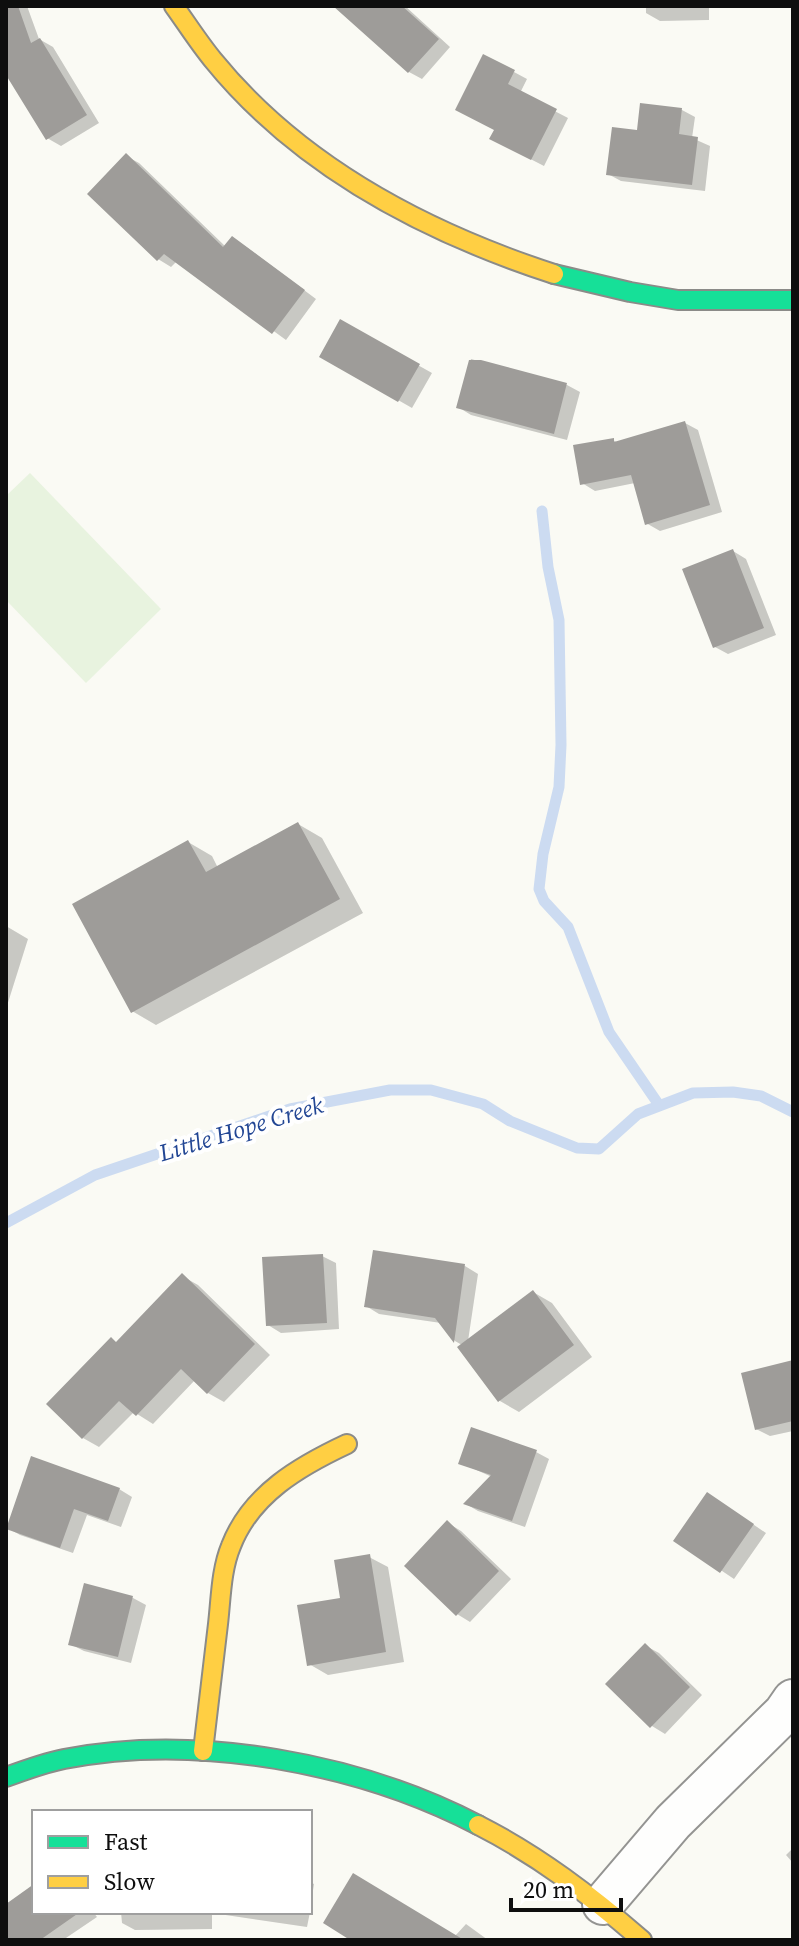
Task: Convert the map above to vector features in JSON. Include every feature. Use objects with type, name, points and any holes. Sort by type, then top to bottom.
[{"type":"street","points":[[174,6],[186,27],[234,85],[289,136],[380,199],[471,246],[591,285],[676,300],[793,300]]},
{"type":"street","points":[[203,1751],[225,1565],[235,1536],[251,1510],[272,1488],[316,1458],[347,1444]]},
{"type":"street","points":[[603,1904],[673,1822],[784,1713],[793,1700]]},
{"type":"street","points":[[6,1777],[67,1758],[123,1750],[203,1751],[302,1763],[396,1788],[475,1821],[549,1864],[603,1904],[642,1940]]},
{"type":"green space","points":[[30,473],[161,609],[86,683],[6,600],[6,496]]},
{"type":"building","points":[[6,6],[18,6],[31,43],[40,38],[87,115],[46,140],[6,75]]},
{"type":"building","points":[[333,6],[402,6],[439,39],[408,73]]},
{"type":"building","points":[[483,54],[515,70],[508,84],[557,109],[531,160],[489,139],[494,130],[455,110]]},
{"type":"building","points":[[640,103],[682,108],[679,134],[698,137],[692,185],[606,175],[612,127],[637,130]]},
{"type":"building","points":[[126,153],[223,247],[232,236],[305,290],[272,334],[164,254],[157,261],[87,194]]},
{"type":"building","points":[[340,319],[420,364],[398,402],[319,357]]},
{"type":"building","points":[[469,360],[481,360],[567,383],[554,434],[456,408]]},
{"type":"building","points":[[685,421],[710,505],[645,525],[631,475],[580,485],[573,445],[614,438],[614,442]]},
{"type":"building","points":[[733,549],[764,628],[713,648],[682,569]]},
{"type":"building","points":[[298,822],[340,899],[131,1013],[72,904],[188,840],[206,872]]},
{"type":"building","points":[[373,1250],[465,1264],[454,1343],[435,1318],[364,1307]]},
{"type":"building","points":[[323,1254],[327,1323],[266,1326],[262,1257]]},
{"type":"building","points":[[182,1273],[255,1344],[207,1394],[181,1369],[136,1416],[119,1401],[82,1439],[46,1404],[111,1337],[116,1342]]},
{"type":"building","points":[[533,1290],[574,1345],[498,1402],[457,1347]]},
{"type":"building","points":[[793,1360],[793,1421],[755,1430],[741,1373]]},
{"type":"building","points":[[471,1427],[537,1450],[512,1521],[463,1504],[491,1475],[458,1464]]},
{"type":"building","points":[[31,1456],[120,1488],[108,1521],[74,1509],[60,1548],[6,1529]]},
{"type":"building","points":[[707,1492],[754,1524],[720,1573],[673,1541]]},
{"type":"building","points":[[447,1520],[499,1571],[456,1616],[404,1566]]},
{"type":"building","points":[[370,1554],[386,1652],[307,1666],[297,1605],[340,1598],[334,1560]]},
{"type":"building","points":[[84,1583],[133,1596],[118,1657],[68,1645]]},
{"type":"building","points":[[645,1643],[690,1687],[650,1728],[605,1684]]},
{"type":"building","points":[[353,1873],[464,1940],[350,1940],[323,1923]]},
{"type":"building","points":[[32,1885],[32,1914],[77,1914],[40,1940],[6,1940],[6,1904]]},
{"type":"waterway","points":[[542,511],[548,567],[559,620],[561,745],[559,787],[543,854],[539,889],[544,901],[568,927],[609,1032],[659,1105]]},
{"type":"waterway","name":"Little Hope Creek","points":[[6,1223],[95,1175],[290,1109],[390,1090],[431,1090],[483,1104],[510,1121],[577,1148],[599,1149],[638,1114],[693,1093],[733,1092],[761,1096],[793,1112]]},
{"type":"traffic: fast","points":[[554,274],[678,300],[793,300]]},
{"type":"traffic: fast","points":[[6,1777],[57,1761],[115,1752],[222,1752],[330,1770],[432,1803],[478,1825]]},
{"type":"traffic: slow","points":[[174,6],[208,54],[247,98],[325,164],[412,216],[459,238],[554,274]]},
{"type":"traffic: slow","points":[[203,1751],[222,1584],[231,1546],[251,1511],[264,1497],[295,1472],[347,1444]]},
{"type":"traffic: slow","points":[[478,1825],[564,1878],[642,1940]]}]
